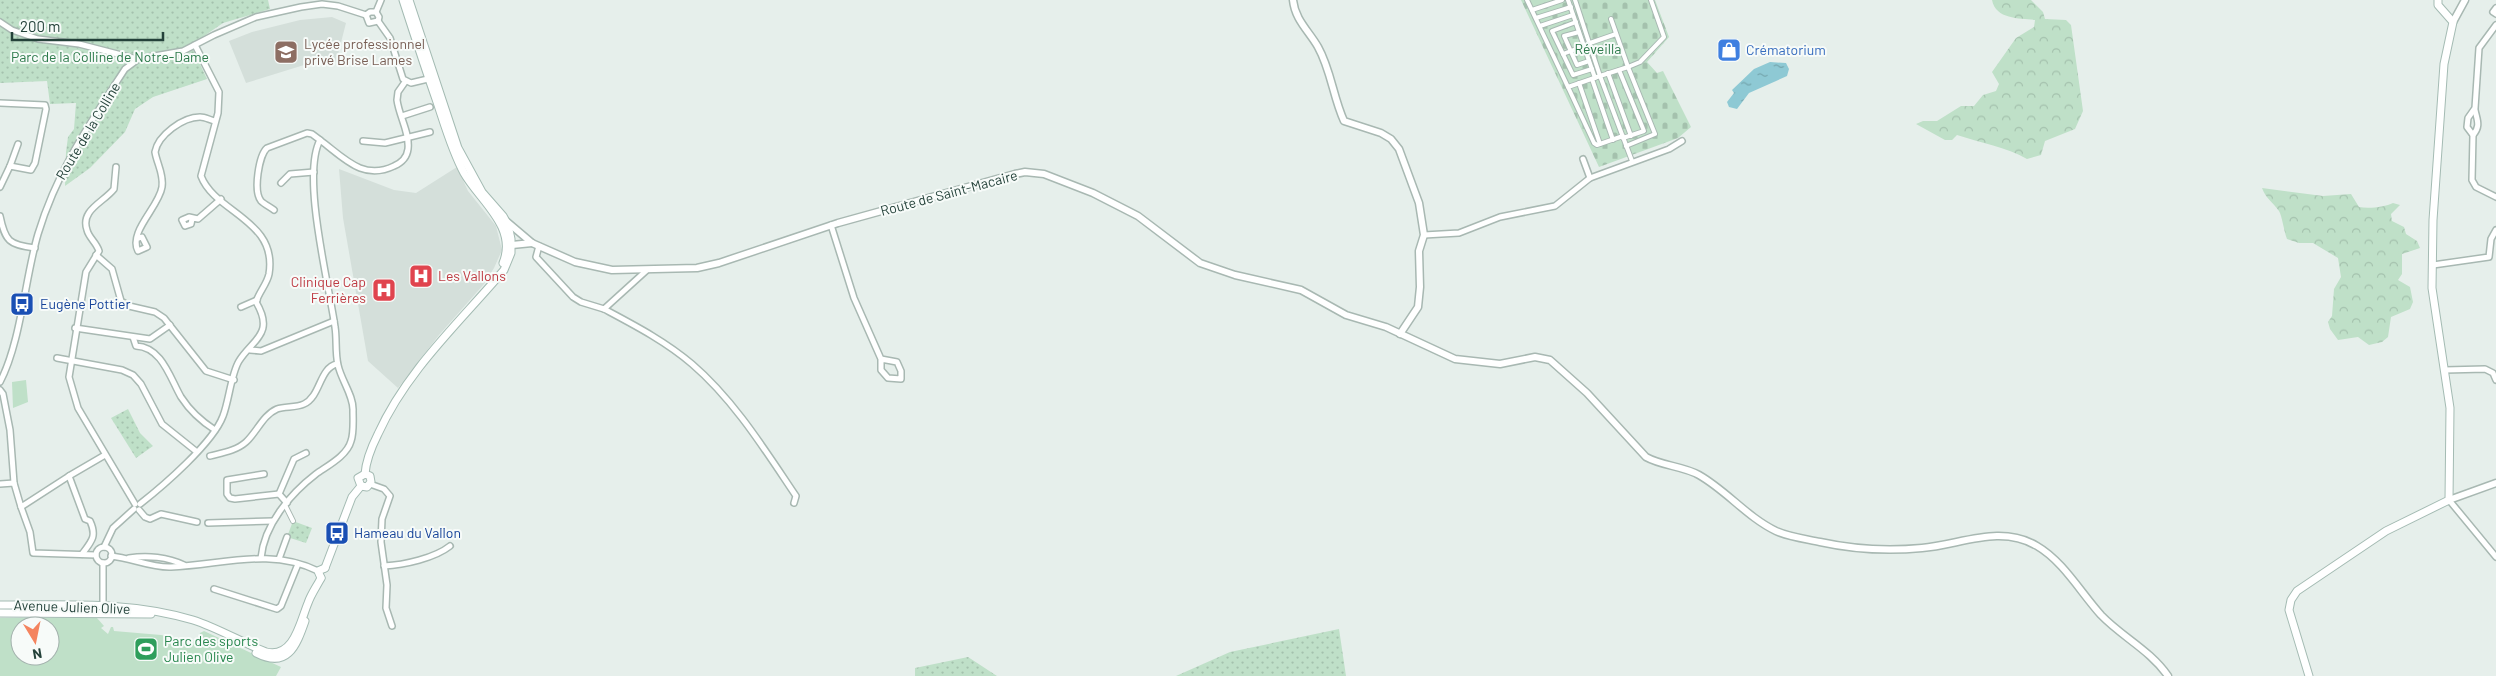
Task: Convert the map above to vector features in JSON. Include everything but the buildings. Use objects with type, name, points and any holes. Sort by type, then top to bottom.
[{"type":"main road","points":[[361,486],[370,484],[371,479],[366,474],[367,461],[382,424],[409,380],[495,281],[508,262],[511,242],[505,220],[482,192],[464,160],[403,0]]},
{"type":"main road","points":[[409,0],[454,152],[473,188],[500,222],[504,231],[507,249],[495,281]]},
{"type":"main road","points":[[2309,676],[2289,610],[2291,600],[2296,591],[2386,531],[2449,500],[2450,408],[2432,288],[2433,220],[2444,64],[2453,22],[2438,5],[2438,0]]},
{"type":"main road","name":"Avenue Julien Olive","points":[[0,604],[118,605],[174,615],[214,629],[264,657],[282,657],[292,651],[298,641],[320,575],[346,511],[352,497],[361,486],[358,478],[366,474]]},
{"type":"main road","name":"Avenue Julien Olive","points":[[0,613],[174,615]]},
{"type":"street","points":[[376,12],[381,0]]},
{"type":"street","points":[[1293,0],[1294,12],[1318,48],[1328,70],[1335,100],[1344,122],[1380,133],[1391,139],[1399,149],[1419,203],[1424,235],[1419,251],[1420,287],[1418,307],[1400,334]]},
{"type":"street","points":[[1527,0],[1591,138],[1597,145],[1644,131],[1619,70]]},
{"type":"street","points":[[1532,10],[1562,0]]},
{"type":"street","points":[[1568,0],[1592,69],[1632,161]]},
{"type":"street","points":[[1575,0],[1590,43],[1596,78],[1613,140]]},
{"type":"street","points":[[1568,87],[1640,62],[1664,37],[1651,0]]},
{"type":"street","points":[[2453,22],[2465,0]]},
{"type":"street","points":[[0,22],[12,30],[38,39],[79,44],[137,59],[171,55],[256,17],[300,7],[322,4],[338,6],[366,15],[370,12],[376,12]]},
{"type":"street","points":[[1536,18],[1571,7]]},
{"type":"street","points":[[2496,8],[2493,12],[2496,14]]},
{"type":"street","points":[[376,12],[379,17],[378,21],[390,38],[400,73],[406,82]]},
{"type":"street","points":[[366,15],[369,23],[378,21]]},
{"type":"street","points":[[1540,26],[1573,15]]},
{"type":"street","points":[[1611,19],[1655,134],[1626,146]]},
{"type":"street","points":[[1576,22],[1552,31],[1573,75],[1592,69]]},
{"type":"street","points":[[2496,25],[2479,48],[2475,110],[2478,124],[2473,135],[2472,180],[2476,187],[2496,197]]},
{"type":"street","points":[[1579,32],[1564,36],[1577,65],[1589,61]]},
{"type":"street","points":[[1590,43],[1616,34]]},
{"type":"street","points":[[195,45],[219,92],[219,105],[200,172],[209,190],[247,220],[265,246],[268,254],[268,276],[257,300],[241,307]]},
{"type":"street","points":[[1563,54],[1584,46]]},
{"type":"street","name":"Route de la Colline","points":[[0,382],[9,361],[35,248],[47,207],[63,167],[125,69],[137,59]]},
{"type":"street","points":[[1608,73],[1631,136]]},
{"type":"street","points":[[406,82],[418,82],[432,78]]},
{"type":"street","points":[[274,210],[261,201],[257,182],[262,152],[267,148],[307,133],[320,140],[351,164],[366,172],[375,172],[392,167],[405,158],[408,149],[407,138],[398,104],[398,92],[406,82]]},
{"type":"street","points":[[1579,83],[1600,144]]},
{"type":"street","points":[[0,103],[45,105],[46,109],[41,141],[33,171],[10,166]]},
{"type":"street","points":[[402,116],[430,107]]},
{"type":"street","points":[[2473,135],[2467,129],[2467,124],[2468,118],[2475,110]]},
{"type":"street","points":[[139,238],[142,223],[150,213],[160,194],[163,181],[155,152],[160,140],[188,120],[201,117],[215,121]]},
{"type":"street","points":[[363,141],[385,143],[430,132]]},
{"type":"street","points":[[262,558],[262,550],[273,521],[286,504],[313,476],[342,455],[352,441],[354,408],[338,364],[334,321],[318,230],[314,193],[314,151],[320,140]]},
{"type":"street","points":[[1424,235],[1459,233],[1500,217],[1555,206],[1590,178],[1669,149],[1682,141]]},
{"type":"street","points":[[0,187],[18,144]]},
{"type":"street","points":[[1583,159],[1590,178]]},
{"type":"street","points":[[116,167],[114,189],[89,210],[86,218],[86,228],[99,251],[86,272],[68,377],[78,408],[105,455],[145,517],[150,519],[161,514],[197,522]]},
{"type":"street","points":[[281,183],[290,174],[314,172]]},
{"type":"street","name":"Route de Saint-Macaire","points":[[505,220],[532,243],[575,262],[612,270],[697,268],[719,263],[831,225],[1015,174],[1025,172],[1044,174],[1093,193],[1138,216],[1200,263],[1235,275],[1301,290],[1346,315],[1400,334],[1455,359],[1500,364],[1534,358],[1550,360],[1587,392],[1646,457],[1655,462],[1698,474],[1750,514],[1778,532],[1822,543],[1898,549],[1930,547],[1991,536],[2010,537],[2038,546],[2109,622],[2149,654],[2168,676]]},
{"type":"street","points":[[192,219],[198,219],[205,215],[221,199]]},
{"type":"street","points":[[486,204],[502,221],[511,242],[508,255],[502,266]]},
{"type":"street","points":[[0,216],[4,231],[11,244],[17,247],[35,248]]},
{"type":"street","points":[[831,225],[854,298],[881,359],[882,370],[888,378],[901,379],[901,372],[897,362],[881,359]]},
{"type":"street","points":[[2433,265],[2489,257],[2492,239],[2496,230]]},
{"type":"street","points":[[511,242],[522,236]]},
{"type":"street","name":"Route de Saint-Macaire","points":[[511,242],[532,243]]},
{"type":"street","points":[[539,246],[536,257],[573,297],[581,302],[604,309],[660,340],[692,364],[718,389],[767,452],[796,496],[794,503]]},
{"type":"street","points":[[96,256],[112,269],[122,301],[129,306],[155,312],[170,325],[206,371],[234,380]]},
{"type":"street","points":[[604,309],[647,270]]},
{"type":"street","points":[[96,554],[98,550],[104,547],[113,528],[197,452],[223,418],[239,361],[262,334],[262,316],[257,300]]},
{"type":"street","points":[[250,350],[261,351],[334,321]]},
{"type":"street","points":[[75,328],[150,339],[170,325]]},
{"type":"street","points":[[133,337],[136,346],[145,346],[153,352],[172,377],[181,397],[198,419],[215,430]]},
{"type":"street","points":[[57,358],[122,370],[133,376],[141,384],[162,424],[197,452]]},
{"type":"street","points":[[210,456],[236,449],[246,442],[265,419],[278,409],[304,404],[313,395],[328,368],[338,364]]},
{"type":"street","points":[[2445,370],[2486,369],[2494,373],[2496,380]]},
{"type":"street","points":[[0,390],[3,394],[10,430],[14,483],[30,532],[33,553],[96,554]]},
{"type":"street","points":[[278,494],[294,459],[306,453]]},
{"type":"street","points":[[21,506],[105,455]]},
{"type":"street","points":[[264,474],[227,480],[227,494],[235,500],[278,494]]},
{"type":"street","points":[[69,476],[85,520],[90,521],[95,531],[95,537],[82,554]]},
{"type":"street","points":[[0,484],[14,483]]},
{"type":"street","points":[[2496,483],[2449,500],[2496,557]]},
{"type":"street","points":[[370,484],[384,489],[390,496],[381,526],[387,585],[386,608],[392,626]]},
{"type":"street","points":[[278,494],[286,504],[294,521]]},
{"type":"street","points":[[208,523],[273,521]]},
{"type":"street","points":[[279,559],[288,537]]},
{"type":"street","points":[[384,566],[412,562],[443,551],[450,546]]},
{"type":"street","points":[[104,547],[108,549],[111,556]]},
{"type":"street","points":[[96,554],[97,559],[103,562],[108,561],[111,556]]},
{"type":"street","points":[[111,556],[170,568],[209,565],[234,559],[279,559],[298,564],[320,575]]},
{"type":"street","points":[[103,562],[103,613]]},
{"type":"street","points":[[214,589],[277,609],[281,606],[298,564]]},
{"type":"shaded area","name":"Lycée professionnel privé Brise Lames","points":[[332,17],[346,23],[336,62],[304,65],[246,83],[229,41],[252,32],[300,20]]},
{"type":"shaded area","name":"Les Vallons","points":[[457,167],[468,191],[496,226],[502,250],[484,284],[439,335],[398,388],[368,361],[343,218],[339,169],[394,190],[416,193]]},
{"type":"green space","name":"Parc de la Colline de Notre-Dame","points":[[0,0],[268,0],[270,9],[223,23],[191,45],[207,79],[153,97],[135,109],[125,132],[90,168],[65,186],[66,152],[68,137],[74,129],[76,103],[50,104],[47,81],[0,83]]},
{"type":"green space","name":"Réveilla","points":[[1521,0],[1655,0],[1669,37],[1647,62],[1657,73],[1663,71],[1691,127],[1678,138],[1599,167]]},
{"type":"green space","points":[[1992,0],[2031,0],[2043,12],[2045,19],[2066,20],[2071,25],[2083,111],[2075,129],[2045,141],[2041,155],[2027,159],[2002,148],[1957,135],[1952,140],[1945,140],[1916,124],[1923,121],[1937,121],[1961,106],[1974,106],[1983,95],[1996,91],[1999,84],[1992,72],[2016,38],[2034,27],[2035,20],[2003,15],[1994,7]]},
{"type":"green space","points":[[2262,188],[2323,196],[2351,194],[2359,207],[2363,208],[2381,207],[2393,203],[2400,205],[2391,214],[2392,221],[2404,227],[2406,234],[2417,241],[2420,248],[2402,254],[2402,274],[2398,280],[2410,287],[2413,302],[2410,309],[2391,317],[2388,337],[2382,342],[2369,345],[2358,337],[2338,340],[2330,329],[2328,322],[2332,316],[2334,289],[2341,277],[2338,258],[2313,243],[2299,243],[2287,239],[2279,211]]},
{"type":"green space","points":[[26,380],[28,402],[13,408],[12,382]]},
{"type":"green space","points":[[128,409],[140,433],[153,446],[136,458],[111,418]]},
{"type":"green space","points":[[293,521],[312,528],[306,543],[287,537]]},
{"type":"green space","name":"Parc des sports Julien Olive","points":[[0,618],[10,618],[10,666],[60,666],[60,618],[97,618],[104,626],[101,628],[108,634],[111,627],[113,627],[114,631],[161,635],[198,642],[200,633],[204,631],[281,667],[276,676],[0,676]]},
{"type":"green space","points":[[1339,629],[1346,676],[1176,676],[1230,652]]},
{"type":"green space","points":[[968,657],[997,676],[915,676],[915,668]]},
{"type":"water","points":[[1770,62],[1786,63],[1789,69],[1787,76],[1749,93],[1737,109],[1729,107],[1727,102],[1734,93],[1732,90],[1754,69]]},
{"type":"place","name":"Crématorium","points":[[1729,50]]},
{"type":"place","name":"Lycée professionnel privé Brise Lames","points":[[286,52]]},
{"type":"place","name":"Les Vallons","points":[[421,276]]},
{"type":"place","name":"Clinique Cap Ferrières","points":[[384,290]]},
{"type":"place","name":"Eugène Pottier","points":[[22,304]]},
{"type":"place","name":"Hameau du Vallon","points":[[337,533]]},
{"type":"place","name":"Parc des sports Julien Olive","points":[[146,649]]}]
